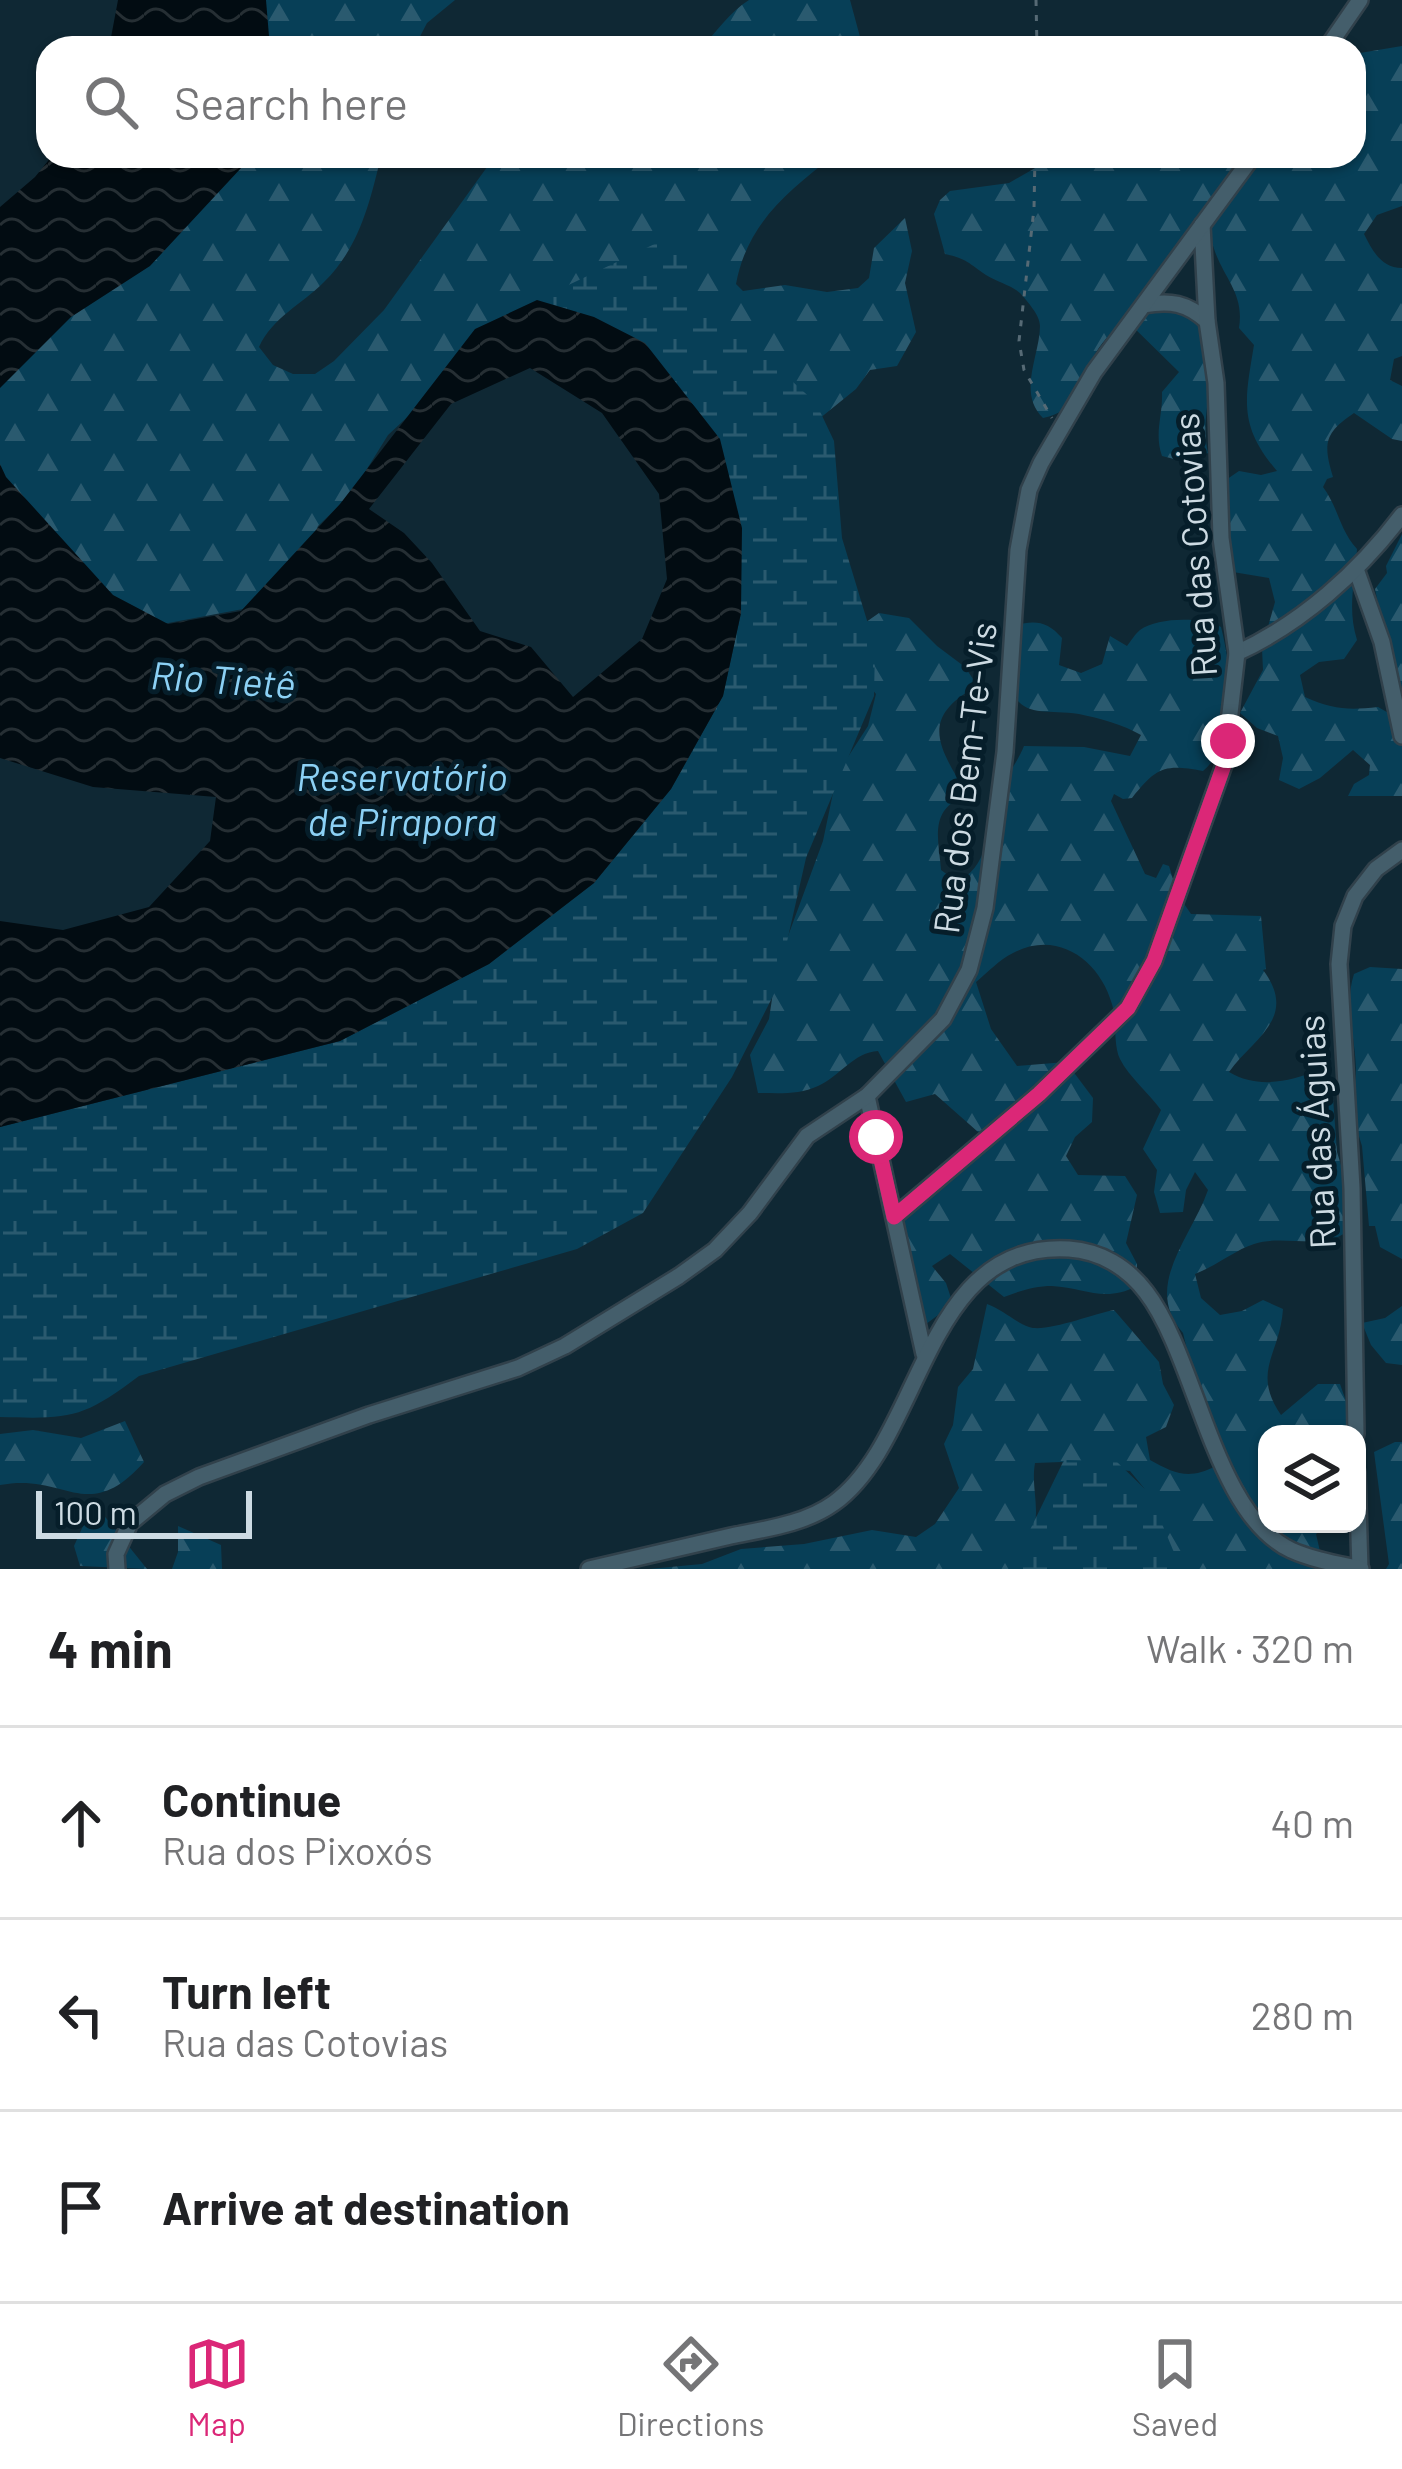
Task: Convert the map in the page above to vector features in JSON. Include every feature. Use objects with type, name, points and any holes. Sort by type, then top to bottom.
[{"type":"street","points":[[1335,36],[1360,0]]},
{"type":"street","name":"Rua dos Bem-Te-Vis","points":[[117,1569],[116,1554],[130,1523],[155,1501],[199,1477],[369,1415],[518,1368],[626,1311],[715,1250],[750,1213],[807,1136],[867,1096],[943,1019],[969,970],[985,908],[1005,752],[1022,519],[1035,476],[1094,372],[1244,168]]},
{"type":"street","name":"Rua das Cotovias","points":[[894,1217],[1106,1031],[1142,986],[1224,765],[1237,653],[1221,538],[1216,383],[1202,224]]},
{"type":"street","points":[[1144,305],[1188,306],[1207,321]]},
{"type":"street","points":[[1237,653],[1283,628],[1355,569],[1402,514]]},
{"type":"street","points":[[1355,569],[1382,642],[1402,736]]},
{"type":"street","name":"Rua das Águias","points":[[1356,1425],[1352,1188],[1339,964],[1343,926],[1354,896],[1376,869],[1402,850]]},
{"type":"street","points":[[867,1096],[924,1354]]},
{"type":"street","points":[[589,1569],[783,1525],[834,1502],[868,1468],[924,1354],[968,1292],[1017,1259],[1054,1248],[1088,1250],[1115,1262],[1142,1286],[1163,1315],[1224,1467],[1265,1531],[1291,1550],[1361,1569],[1360,1533]]},
{"type":"path","points":[[1036,0],[1036,36]]},
{"type":"path","points":[[1035,168],[1019,341],[1024,370],[1059,430]]},
{"type":"green space","points":[[256,0],[455,0],[427,23],[420,36],[254,36]]},
{"type":"green space","points":[[749,0],[850,0],[860,36],[712,36]]},
{"type":"green space","points":[[1402,46],[1402,206],[1377,215],[1364,234],[1383,261],[1402,268],[1402,356],[1394,359],[1390,380],[1402,386],[1402,441],[1354,413],[1328,440],[1333,477],[1323,487],[1357,549],[1352,606],[1357,640],[1344,659],[1319,662],[1300,675],[1305,697],[1342,708],[1378,707],[1392,715],[1378,657],[1375,589],[1387,573],[1402,534],[1402,796],[1348,796],[1354,784],[1369,775],[1370,765],[1353,750],[1299,789],[1279,780],[1283,758],[1278,736],[1257,728],[1240,713],[1263,670],[1262,648],[1275,602],[1269,578],[1233,572],[1220,484],[1239,471],[1261,475],[1277,471],[1250,425],[1247,397],[1254,345],[1239,328],[1239,304],[1212,242],[1192,233],[1151,279],[1176,308],[1195,317],[1206,360],[1208,453],[1186,462],[1162,456],[1159,440],[1162,392],[1179,372],[1124,318],[1095,353],[1070,403],[1043,418],[1035,408],[1031,386],[1040,326],[1036,313],[1016,290],[945,254],[934,214],[950,191],[1009,183],[1035,168],[1366,168],[1366,52]]},
{"type":"green space","points":[[224,168],[378,168],[346,254],[324,282],[272,327],[259,347],[273,365],[293,374],[315,374],[334,361],[384,310],[486,168],[819,168],[785,196],[759,227],[741,263],[736,284],[743,291],[785,285],[827,292],[858,288],[869,278],[874,248],[905,218],[912,251],[905,283],[916,332],[897,366],[870,370],[856,389],[814,423],[473,356],[388,435],[352,493],[318,526],[308,549],[282,583],[243,609],[168,623],[134,624],[0,501],[0,373]]},
{"type":"green space","points":[[684,230],[696,254],[692,290],[816,403],[834,441],[842,538],[875,647],[874,696],[806,858],[776,990],[732,1077],[643,1213],[577,1249],[139,1376],[103,1401],[74,1413],[0,1417],[0,1127],[340,1041],[489,964],[594,883],[671,789],[723,696],[741,613],[594,317],[537,300]]},
{"type":"green space","points":[[879,613],[909,618],[965,667],[975,682],[974,688],[946,710],[939,734],[964,789],[944,811],[938,832],[941,870],[956,881],[981,858],[999,792],[1024,746],[1084,747],[1130,756],[1141,735],[1079,714],[1024,706],[1011,689],[1007,673],[1004,644],[1009,627],[1032,622],[1050,627],[1062,638],[1059,665],[1081,673],[1102,664],[1110,636],[1127,646],[1140,630],[1158,623],[1192,620],[1221,627],[1230,704],[1215,757],[1203,771],[1162,770],[1132,798],[1114,794],[1111,801],[1145,874],[1156,878],[1163,864],[1169,866],[1178,895],[1191,914],[1261,916],[1263,970],[1273,987],[1274,1014],[1229,1072],[1251,1081],[1273,1082],[1319,1070],[1326,1075],[1328,1094],[1333,1098],[1337,1152],[1357,1218],[1348,1230],[1325,1241],[1254,1244],[1195,1274],[1201,1298],[1220,1315],[1263,1300],[1283,1309],[1268,1374],[1272,1400],[1281,1415],[1318,1384],[1340,1384],[1348,1425],[1258,1425],[1258,1533],[1317,1533],[1321,1556],[1330,1569],[1173,1569],[1144,1488],[1130,1471],[1061,1462],[1035,1463],[1036,1519],[1021,1569],[649,1569],[702,1564],[741,1549],[804,1544],[872,1530],[916,1537],[935,1524],[959,1488],[944,1444],[953,1425],[958,1387],[973,1369],[987,1304],[1036,1328],[1114,1310],[1159,1362],[1174,1405],[1166,1427],[1146,1437],[1150,1460],[1182,1474],[1216,1466],[1183,1333],[1167,1298],[1174,1262],[1208,1190],[1195,1172],[1183,1212],[1160,1213],[1154,1192],[1157,1170],[1143,1149],[1161,1110],[1120,1059],[1106,988],[1075,953],[1046,945],[1030,947],[1008,956],[976,982],[991,1029],[1017,1066],[1066,1062],[1093,1098],[1092,1122],[1075,1137],[1066,1156],[1078,1175],[1125,1176],[1137,1195],[1126,1243],[1137,1264],[1137,1286],[1105,1294],[1046,1286],[1004,1297],[950,1254],[932,1266],[946,1283],[953,1304],[926,1324],[901,1214],[976,1158],[986,1139],[935,1094],[906,1102],[878,1051],[862,1055],[811,1089],[758,1093],[750,1055],[769,1019],[777,966],[823,841],[837,774],[868,726],[876,694],[858,672],[859,627]]},
{"type":"green space","points":[[1370,967],[1402,969],[1402,1259],[1380,1247],[1375,1226],[1369,1226],[1362,1146],[1349,1104],[1356,1073],[1351,990],[1354,974]]},
{"type":"green space","points":[[1402,1306],[1402,1365],[1386,1363],[1371,1345],[1362,1323],[1385,1318]]},
{"type":"green space","points":[[125,1421],[144,1462],[107,1491],[91,1494],[23,1483],[0,1485],[0,1434],[33,1430],[81,1438]]},
{"type":"green space","points":[[1402,1442],[1402,1569],[1386,1569],[1374,1452]]},
{"type":"green space","points":[[1064,1460],[1116,1461],[1149,1493],[1181,1569],[1011,1569]]},
{"type":"green space","points":[[102,1513],[147,1569],[80,1566],[74,1546],[83,1526]]},
{"type":"green space","points":[[178,1526],[221,1545],[222,1569],[172,1569]]},
{"type":"water","points":[[118,0],[266,0],[269,36],[111,36]]},
{"type":"water","points":[[42,168],[241,168],[150,266],[71,317],[0,388],[0,207]]},
{"type":"water","name":"Reservatório de Pirapora","points":[[537,300],[594,317],[645,343],[720,439],[742,528],[741,613],[723,696],[671,789],[594,883],[489,964],[340,1041],[0,1127],[0,921],[63,930],[149,907],[210,841],[216,797],[93,787],[0,758],[0,464],[6,477],[113,595],[168,624],[241,611],[340,504],[475,329]],"holes":[[[530,368],[602,413],[659,494],[667,579],[642,639],[573,697],[531,647],[480,631],[432,563],[404,533],[369,509],[451,404]]]},
{"type":"route","points":[[876,1137],[894,1217],[1039,1094],[1128,1008],[1154,961],[1224,765],[1228,741]]},
{"type":"water label","name":"Rio Tietê","points":[[223,680]]}]
